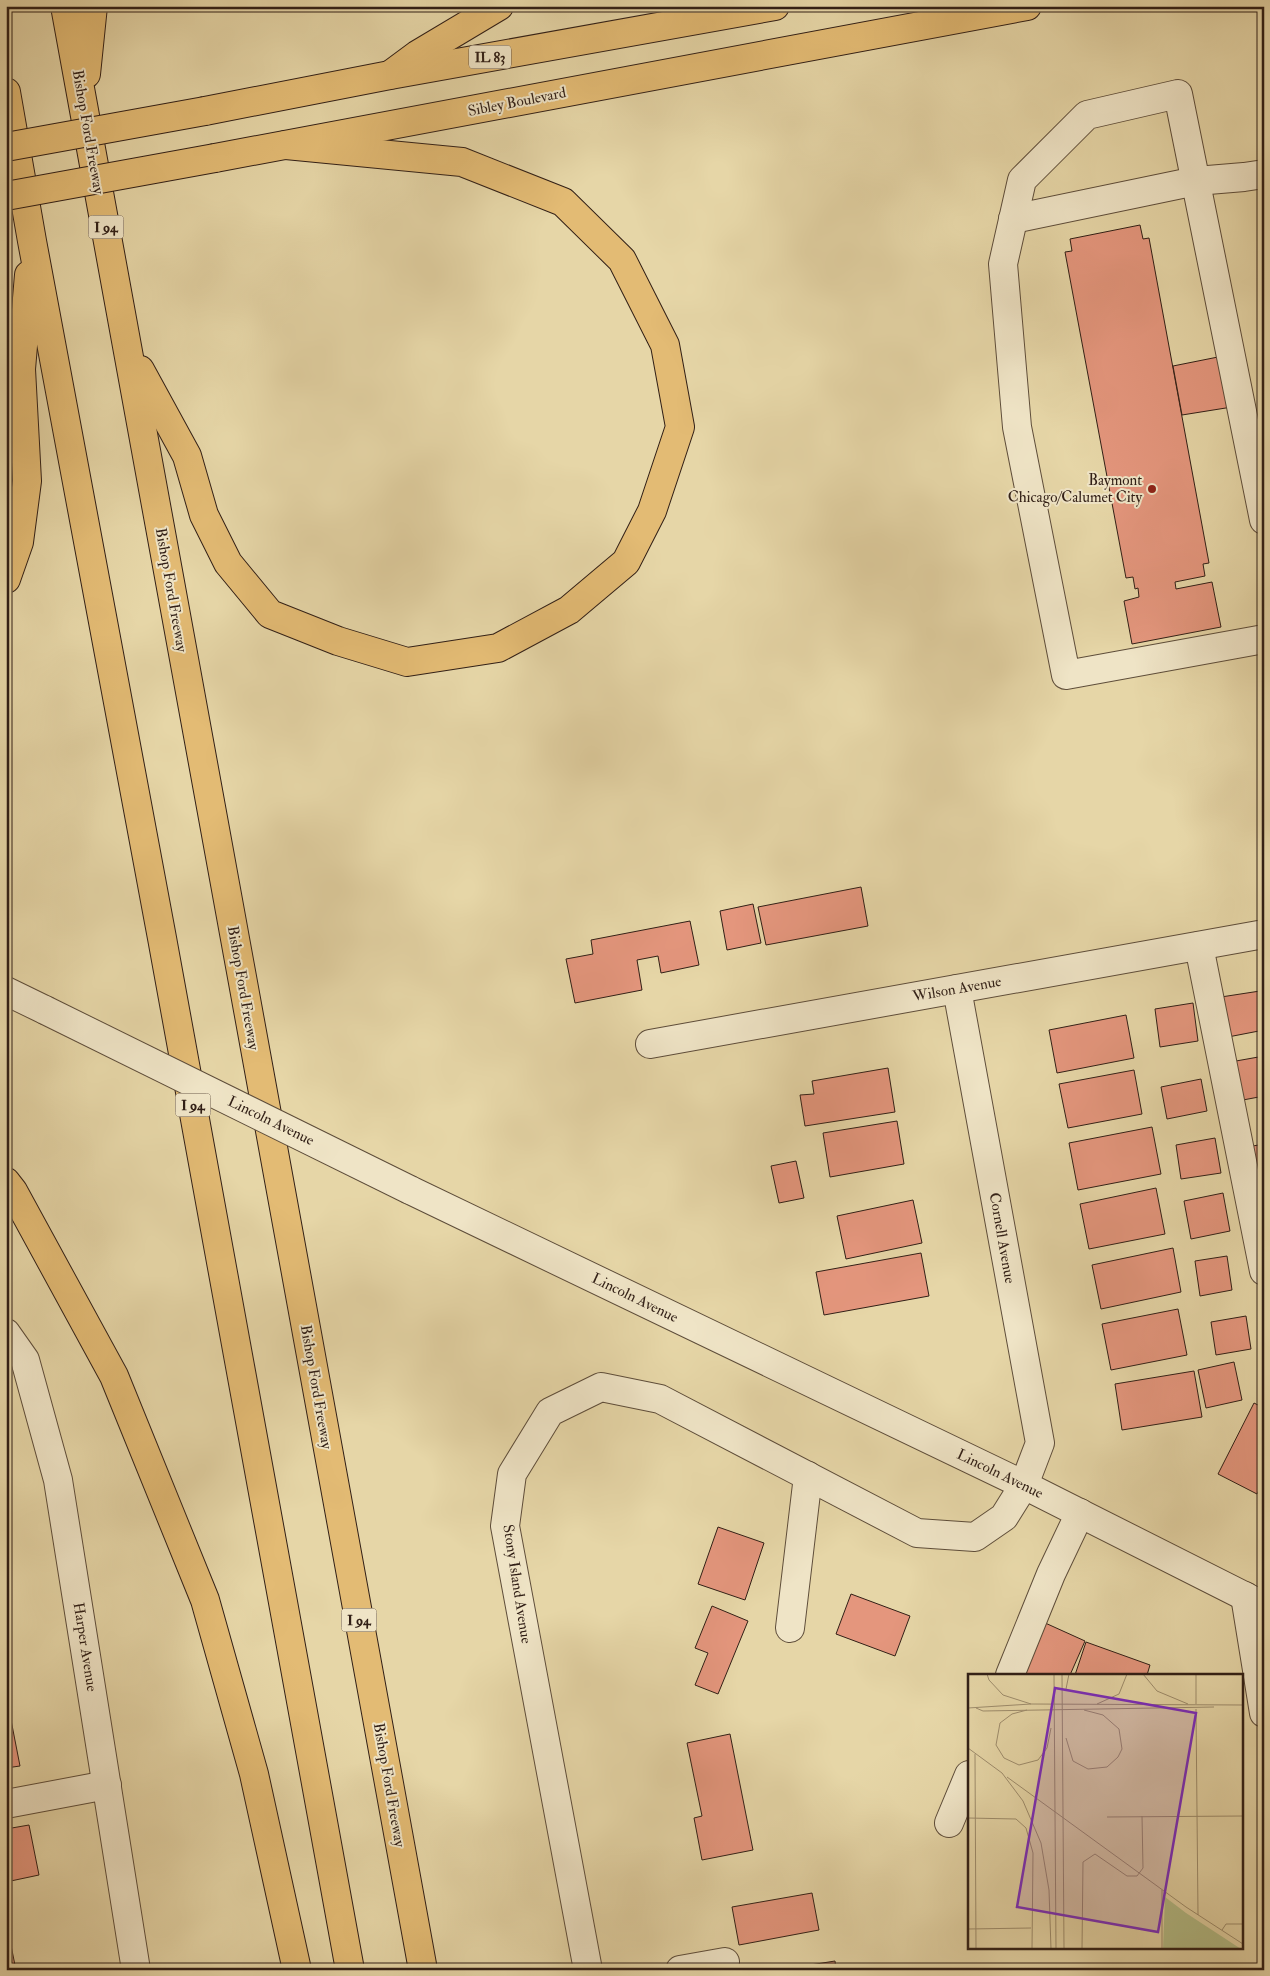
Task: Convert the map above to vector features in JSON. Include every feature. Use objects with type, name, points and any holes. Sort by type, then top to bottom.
[{"type":"main road","name":"Bishop Ford Freeway","points":[[65,6],[424,1970]]},
{"type":"main road","points":[[83,105],[93,6]]},
{"type":"main road","points":[[390,76],[417,55],[500,6]]},
{"type":"main road","name":"IL 83","points":[[6,147],[775,6]]},
{"type":"main road","name":"Sibley Boulevard","points":[[6,196],[1027,6]]},
{"type":"main road","name":"I 94","points":[[6,92],[350,1970]]},
{"type":"main road","points":[[128,349],[187,456],[204,515],[228,563],[270,614],[338,641],[407,662],[498,648],[569,610],[626,562],[652,511],[680,427],[665,345],[622,260],[562,202],[462,162],[286,145]]},
{"type":"main road","points":[[6,579],[19,542],[27,482],[21,369],[32,241]]},
{"type":"main road","points":[[6,1182],[13,1191],[114,1376],[205,1600],[254,1774],[297,1970]]},
{"type":"street","points":[[1264,520],[1178,94],[1087,115],[1022,180],[1003,264],[1017,427],[1066,675],[1264,639]]},
{"type":"street","points":[[1013,219],[1196,181],[1264,174]]},
{"type":"street","name":"Wilson Avenue","points":[[650,1044],[1264,934]]},
{"type":"street","points":[[1199,946],[1264,1272]]},
{"type":"street","name":"Cornell Avenue","points":[[957,989],[1040,1443],[1024,1485]]},
{"type":"street","name":"Lincoln Avenue","points":[[6,991],[410,1190],[1024,1485],[1254,1601]]},
{"type":"street","name":"Harper Avenue","points":[[6,1333],[25,1360],[58,1480],[136,1970]]},
{"type":"street","name":"Stony Island Avenue","points":[[588,1970],[505,1526],[512,1474],[550,1412],[600,1387],[660,1399],[917,1533],[975,1537],[1004,1517],[1024,1485]]},
{"type":"street","points":[[790,1628],[808,1476]]},
{"type":"street","points":[[1010,1674],[1051,1574],[1080,1513]]},
{"type":"street","points":[[1254,1601],[1264,1713]]},
{"type":"street","points":[[949,1823],[968,1777]]},
{"type":"street","points":[[6,1804],[107,1785]]},
{"type":"street","points":[[680,1970],[725,1962]]},
{"type":"building","name":"Baymont Chicago/Calumet City","points":[[1140,225],[1143,239],[1149,238],[1209,563],[1203,564],[1205,576],[1175,582],[1176,589],[1212,582],[1221,627],[1132,644],[1124,601],[1139,597],[1138,588],[1135,589],[1133,577],[1126,578],[1065,252],[1072,251],[1070,239]]},
{"type":"building","points":[[1223,356],[1232,407],[1182,415],[1173,366]]},
{"type":"building","points":[[861,887],[868,926],[766,945],[758,907]]},
{"type":"building","points":[[753,904],[761,943],[727,950],[720,911]]},
{"type":"building","points":[[690,921],[699,965],[661,973],[658,956],[637,960],[642,990],[575,1003],[566,959],[593,954],[591,940]]},
{"type":"building","points":[[1260,991],[1264,1013],[1264,1030],[1228,1037],[1221,997]]},
{"type":"building","points":[[1193,1003],[1198,1041],[1160,1047],[1155,1009]]},
{"type":"building","points":[[1126,1015],[1134,1058],[1057,1073],[1049,1030]]},
{"type":"building","points":[[1264,1056],[1264,1096],[1243,1100],[1236,1061]]},
{"type":"building","points":[[888,1068],[895,1112],[805,1126],[800,1095],[814,1094],[812,1081]]},
{"type":"building","points":[[1134,1070],[1142,1114],[1068,1128],[1059,1084]]},
{"type":"building","points":[[1201,1079],[1207,1111],[1167,1119],[1161,1087]]},
{"type":"building","points":[[897,1121],[904,1164],[830,1177],[823,1133]]},
{"type":"building","points":[[1152,1127],[1161,1174],[1078,1190],[1069,1143]]},
{"type":"building","points":[[1215,1138],[1221,1173],[1181,1179],[1176,1145]]},
{"type":"building","points":[[1264,1144],[1264,1178],[1259,1179],[1253,1146]]},
{"type":"building","points":[[796,1161],[804,1198],[779,1203],[771,1166]]},
{"type":"building","points":[[1156,1188],[1165,1234],[1089,1249],[1080,1204]]},
{"type":"building","points":[[1223,1193],[1230,1231],[1191,1239],[1184,1201]]},
{"type":"building","points":[[913,1200],[922,1243],[846,1259],[837,1216]]},
{"type":"building","points":[[1173,1248],[1181,1292],[1101,1309],[1092,1265]]},
{"type":"building","points":[[921,1253],[929,1296],[824,1315],[816,1272]]},
{"type":"building","points":[[1227,1256],[1232,1290],[1200,1296],[1195,1261]]},
{"type":"building","points":[[1178,1309],[1187,1355],[1111,1370],[1102,1324]]},
{"type":"building","points":[[1246,1316],[1251,1349],[1216,1355],[1211,1322]]},
{"type":"building","points":[[1234,1362],[1242,1400],[1206,1408],[1198,1370]]},
{"type":"building","points":[[1194,1371],[1202,1417],[1122,1430],[1115,1384]]},
{"type":"building","points":[[1254,1403],[1264,1408],[1264,1480],[1257,1494],[1218,1474]]},
{"type":"building","points":[[718,1527],[764,1543],[745,1600],[698,1584]]},
{"type":"building","points":[[851,1594],[910,1616],[895,1656],[836,1634]]},
{"type":"building","points":[[712,1606],[748,1621],[718,1694],[695,1685],[708,1653],[695,1648]]},
{"type":"building","points":[[1043,1622],[1085,1641],[1070,1674],[1020,1674]]},
{"type":"building","points":[[1086,1642],[1150,1665],[1147,1674],[1075,1674]]},
{"type":"building","points":[[11,1720],[20,1766],[6,1768],[6,1721]]},
{"type":"building","points":[[730,1734],[753,1850],[702,1860],[694,1818],[702,1816],[687,1743]]},
{"type":"building","points":[[29,1825],[39,1875],[6,1882],[6,1829]]},
{"type":"building","points":[[812,1893],[819,1930],[739,1945],[732,1907]]},
{"type":"building","points":[[6,1921],[16,1970],[6,1970]]},
{"type":"building","points":[[835,1961],[836,1970],[779,1970]]},
{"type":"place","name":"Baymont Chicago/Calumet City","points":[[1152,489]]}]
